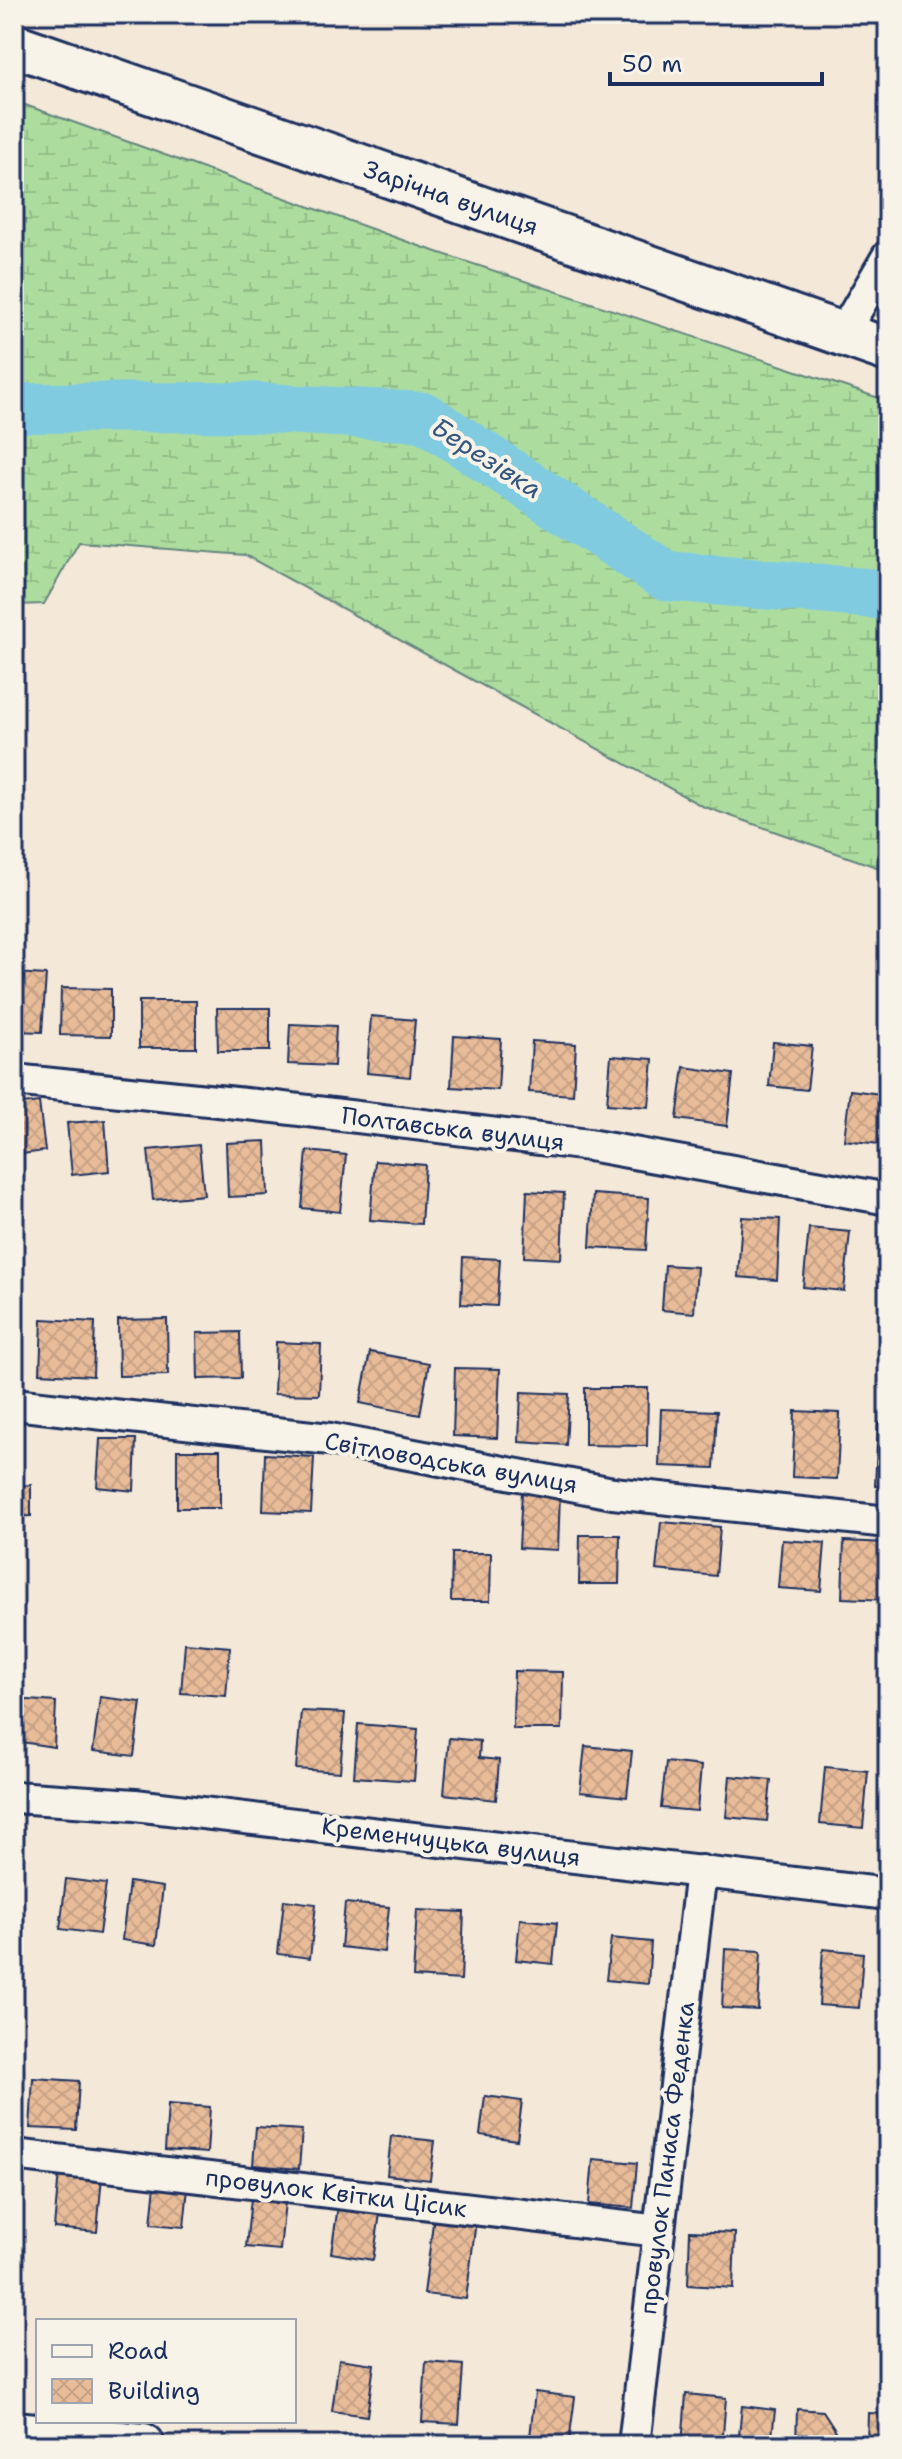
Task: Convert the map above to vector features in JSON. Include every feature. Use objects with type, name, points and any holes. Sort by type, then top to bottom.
[{"type":"street","name":"Зарічна вулиця","points":[[14,45],[888,350]]},
{"type":"street","points":[[842,335],[888,256]]},
{"type":"street","name":"Полтавська вулиця","points":[[14,1080],[275,1107],[589,1145],[888,1199]]},
{"type":"street","name":"Світловодська вулиця","points":[[14,1404],[330,1439],[613,1493],[888,1522]]},
{"type":"street","name":"Кременчуцька вулиця","points":[[14,1797],[135,1805],[888,1894]]},
{"type":"street","name":"провулок Панаса Феденка","points":[[634,2445],[701,1871]]},
{"type":"street","name":"провулок Квітки Цісик","points":[[14,2155],[659,2231]]},
{"type":"street","points":[[14,2433],[143,2445]]},
{"type":"green space","points":[[14,101],[422,247],[888,401],[888,871],[702,806],[245,555],[79,542],[44,604],[14,605]]},
{"type":"building","points":[[14,973],[46,975],[42,1032],[14,1031]]},
{"type":"building","points":[[61,988],[111,989],[111,1036],[60,1035]]},
{"type":"building","points":[[139,1001],[196,1001],[196,1048],[139,1048]]},
{"type":"building","points":[[217,1008],[270,1008],[270,1051],[218,1051]]},
{"type":"building","points":[[371,1016],[415,1020],[410,1077],[367,1073]]},
{"type":"building","points":[[290,1024],[336,1026],[334,1066],[288,1064]]},
{"type":"building","points":[[454,1036],[501,1039],[498,1090],[451,1087]]},
{"type":"building","points":[[532,1041],[576,1044],[573,1095],[529,1092]]},
{"type":"building","points":[[773,1042],[812,1046],[807,1090],[769,1086]]},
{"type":"building","points":[[611,1056],[653,1059],[649,1107],[607,1104]]},
{"type":"building","points":[[684,1067],[733,1074],[727,1126],[677,1119]]},
{"type":"building","points":[[850,1090],[888,1095],[888,1145],[844,1140]]},
{"type":"building","points":[[39,1102],[45,1151],[14,1155],[14,1105]]},
{"type":"building","points":[[105,1120],[109,1171],[72,1175],[67,1123]]},
{"type":"building","points":[[266,1141],[268,1195],[228,1197],[226,1143]]},
{"type":"building","points":[[199,1145],[204,1195],[153,1200],[148,1150]]},
{"type":"building","points":[[307,1151],[346,1155],[340,1212],[302,1208]]},
{"type":"building","points":[[375,1161],[425,1165],[421,1224],[370,1220]]},
{"type":"building","points":[[527,1191],[564,1193],[561,1259],[524,1257]]},
{"type":"building","points":[[593,1194],[649,1198],[646,1250],[590,1247]]},
{"type":"building","points":[[742,1217],[780,1219],[777,1280],[738,1277]]},
{"type":"building","points":[[809,1228],[850,1232],[844,1291],[803,1287]]},
{"type":"building","points":[[463,1257],[500,1259],[497,1306],[461,1304]]},
{"type":"building","points":[[665,1265],[697,1267],[694,1313],[662,1310]]},
{"type":"building","points":[[42,1319],[95,1322],[93,1376],[40,1373]]},
{"type":"building","points":[[167,1319],[168,1375],[119,1376],[118,1320]]},
{"type":"building","points":[[240,1332],[241,1378],[198,1379],[197,1333]]},
{"type":"building","points":[[276,1342],[321,1344],[319,1395],[274,1394]]},
{"type":"building","points":[[370,1352],[429,1363],[420,1415],[360,1403]]},
{"type":"building","points":[[455,1368],[500,1369],[497,1438],[453,1436]]},
{"type":"building","points":[[585,1388],[648,1388],[647,1446],[585,1445]]},
{"type":"building","points":[[521,1392],[569,1394],[566,1445],[519,1442]]},
{"type":"building","points":[[661,1409],[717,1411],[714,1468],[659,1466]]},
{"type":"building","points":[[795,1411],[840,1413],[837,1479],[792,1477]]},
{"type":"building","points":[[878,1423],[888,1424],[888,1487],[875,1486]]},
{"type":"building","points":[[100,1439],[136,1439],[134,1491],[97,1487]]},
{"type":"building","points":[[177,1450],[220,1450],[220,1508],[177,1508]]},
{"type":"building","points":[[265,1454],[314,1457],[311,1513],[263,1511]]},
{"type":"building","points":[[31,1485],[31,1516],[14,1517],[14,1486]]},
{"type":"building","points":[[522,1491],[560,1493],[558,1550],[519,1548]]},
{"type":"building","points":[[661,1522],[720,1527],[716,1576],[656,1570]]},
{"type":"building","points":[[580,1535],[620,1535],[619,1584],[579,1584]]},
{"type":"building","points":[[782,1540],[825,1543],[821,1591],[778,1588]]},
{"type":"building","points":[[844,1541],[888,1543],[888,1600],[842,1598]]},
{"type":"building","points":[[452,1553],[491,1553],[490,1601],[451,1601]]},
{"type":"building","points":[[185,1643],[230,1647],[226,1696],[181,1693]]},
{"type":"building","points":[[514,1671],[563,1672],[562,1729],[513,1729]]},
{"type":"building","points":[[100,1697],[141,1702],[134,1756],[93,1751]]},
{"type":"building","points":[[14,1699],[56,1702],[54,1747],[14,1741]]},
{"type":"building","points":[[301,1711],[345,1713],[340,1772],[296,1769]]},
{"type":"building","points":[[358,1724],[418,1729],[414,1781],[354,1777]]},
{"type":"building","points":[[449,1738],[480,1741],[479,1758],[499,1760],[496,1800],[444,1794]]},
{"type":"building","points":[[585,1746],[632,1751],[627,1797],[580,1792]]},
{"type":"building","points":[[666,1762],[701,1766],[697,1811],[661,1808]]},
{"type":"building","points":[[825,1767],[868,1771],[863,1828],[820,1824]]},
{"type":"building","points":[[730,1776],[771,1780],[767,1821],[726,1817]]},
{"type":"building","points":[[14,1870],[19,1870],[17,1931],[14,1931]]},
{"type":"building","points":[[66,1879],[106,1884],[99,1934],[60,1929]]},
{"type":"building","points":[[129,1882],[163,1887],[156,1945],[122,1940]]},
{"type":"building","points":[[284,1900],[316,1904],[310,1958],[278,1954]]},
{"type":"building","points":[[345,1903],[389,1907],[384,1952],[341,1947]]},
{"type":"building","points":[[417,1910],[464,1912],[461,1980],[413,1977]]},
{"type":"building","points":[[520,1919],[557,1923],[553,1964],[516,1960]]},
{"type":"building","points":[[611,1938],[651,1942],[648,1984],[606,1980]]},
{"type":"building","points":[[725,1949],[761,1951],[758,2010],[722,2008]]},
{"type":"building","points":[[823,1949],[863,1953],[859,2008],[819,2005]]},
{"type":"building","points":[[33,2078],[79,2081],[76,2130],[30,2128]]},
{"type":"building","points":[[485,2096],[522,2101],[517,2140],[480,2135]]},
{"type":"building","points":[[168,2104],[210,2107],[207,2153],[165,2150]]},
{"type":"building","points":[[256,2127],[302,2130],[299,2169],[253,2165]]},
{"type":"building","points":[[391,2136],[435,2141],[430,2180],[387,2175]]},
{"type":"building","points":[[593,2159],[637,2163],[633,2208],[589,2204]]},
{"type":"building","points":[[59,2172],[102,2176],[97,2232],[54,2228]]},
{"type":"building","points":[[155,2185],[188,2188],[184,2227],[151,2224]]},
{"type":"building","points":[[251,2198],[285,2202],[280,2250],[246,2247]]},
{"type":"building","points":[[339,2200],[381,2207],[373,2260],[331,2253]]},
{"type":"building","points":[[434,2215],[476,2221],[466,2299],[424,2294]]},
{"type":"building","points":[[690,2231],[735,2233],[733,2288],[688,2285]]},
{"type":"building","points":[[339,2359],[374,2364],[367,2416],[332,2411]]},
{"type":"building","points":[[426,2362],[463,2365],[459,2424],[422,2422]]},
{"type":"building","points":[[535,2392],[575,2397],[569,2442],[530,2437]]},
{"type":"building","points":[[686,2394],[726,2398],[722,2445],[682,2445]]},
{"type":"building","points":[[742,2406],[775,2410],[771,2445],[738,2445]]},
{"type":"building","points":[[797,2409],[823,2411],[836,2431],[835,2445],[796,2445]]},
{"type":"building","points":[[868,2413],[888,2414],[888,2445],[867,2445]]},
{"type":"waterway","name":"Березівка","points":[[14,408],[249,407],[424,417],[666,576],[888,595]]}]
